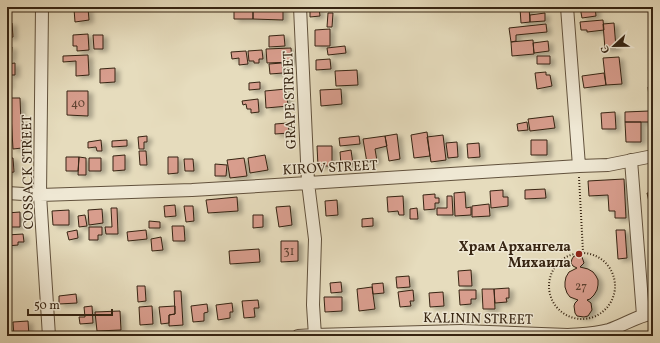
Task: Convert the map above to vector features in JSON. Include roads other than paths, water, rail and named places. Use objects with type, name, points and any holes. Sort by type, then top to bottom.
[{"type":"street","name":"COSSACK STREET","points":[[42,7],[40,195],[49,336]]},
{"type":"street","name":"GRAPE STREET","points":[[300,7],[308,183],[315,239],[313,305],[315,335]]},
{"type":"street","points":[[567,7],[579,166]]},
{"type":"street","name":"KIROV STREET","points":[[7,193],[40,195],[192,190],[608,165],[653,156]]},
{"type":"street","points":[[631,160],[648,314]]},
{"type":"street","name":"KALININ STREET","points":[[298,336],[461,331],[583,335],[608,330],[648,314]]},
{"type":"place","name":"Храм Архангела Михаила","points":[[579,254]]}]
